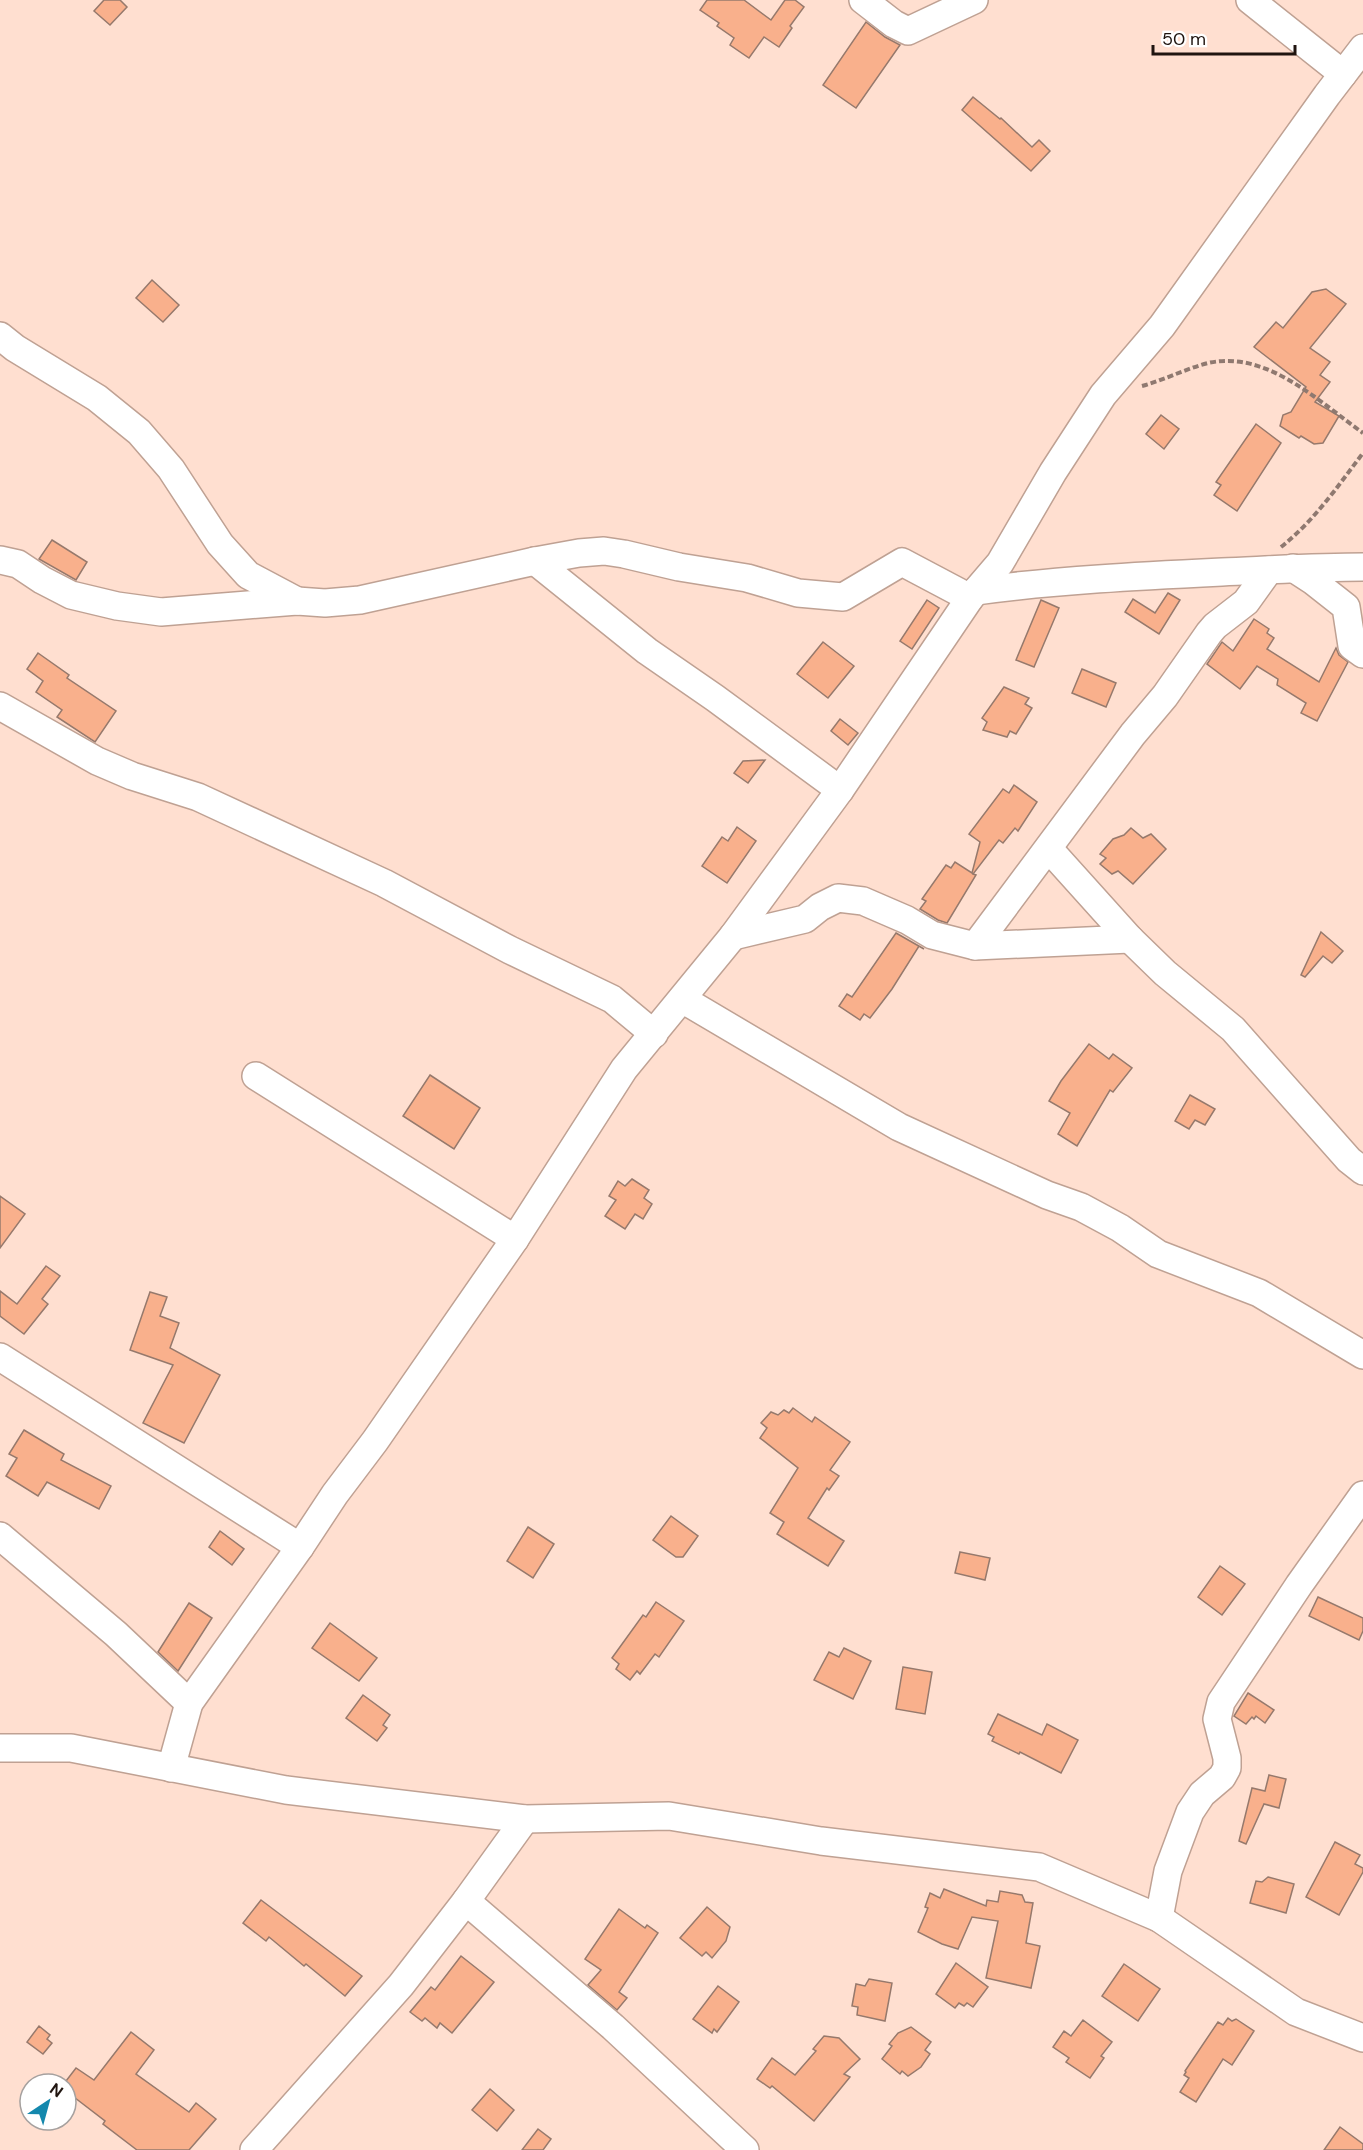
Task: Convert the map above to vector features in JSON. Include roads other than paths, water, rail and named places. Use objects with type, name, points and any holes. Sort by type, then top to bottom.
[{"type":"street","points":[[863,0],[894,24],[908,31],[930,23],[974,0]]},
{"type":"street","points":[[1250,0],[1343,74]]},
{"type":"street","points":[[171,1768],[189,1703],[335,1494],[381,1434],[515,1239],[624,1069],[733,936],[840,790],[973,595],[1000,563],[1053,471],[1103,394],[1162,326],[1363,48]]},
{"type":"street","points":[[0,336],[15,348],[97,398],[139,432],[171,469],[220,544],[248,575],[297,601]]},
{"type":"street","points":[[0,560],[18,564],[71,595],[117,606],[161,612],[297,601],[325,603],[360,600],[535,561],[604,551],[679,567],[747,578],[798,593],[843,597],[902,562],[973,595],[1020,585],[1084,580],[1363,567]]},
{"type":"street","points":[[535,561],[647,651],[840,790]]},
{"type":"street","points":[[1271,570],[1322,587],[1346,607],[1352,645],[1363,654]]},
{"type":"street","points":[[975,946],[1133,734],[1165,696],[1215,626],[1246,602],[1271,570]]},
{"type":"street","points":[[0,706],[97,761],[132,776],[198,797],[384,883],[510,950],[612,999],[654,1034]]},
{"type":"street","points":[[1049,849],[1130,939],[1165,973],[1233,1029],[1349,1160],[1363,1171]]},
{"type":"street","points":[[733,936],[804,919],[820,907],[838,898],[863,901],[907,920],[932,935],[975,946],[1130,939]]},
{"type":"street","points":[[682,999],[898,1127],[1037,1191],[1081,1207],[1120,1228],[1158,1254],[1259,1293],[1363,1355]]},
{"type":"street","points":[[256,1076],[515,1239]]},
{"type":"street","points":[[0,1357],[300,1547]]},
{"type":"street","points":[[1159,1918],[1168,1871],[1190,1812],[1202,1794],[1222,1777],[1227,1768],[1227,1758],[1217,1719],[1221,1702],[1299,1585],[1363,1496]]},
{"type":"street","points":[[0,1536],[116,1634],[189,1703]]},
{"type":"street","points":[[0,1748],[71,1748],[286,1790],[525,1819],[669,1816],[820,1841],[1039,1867],[1159,1918],[1296,2012],[1363,2038]]},
{"type":"street","points":[[254,2150],[401,1985],[525,1819]]},
{"type":"street","points":[[466,1900],[613,2027],[746,2150]]}]
